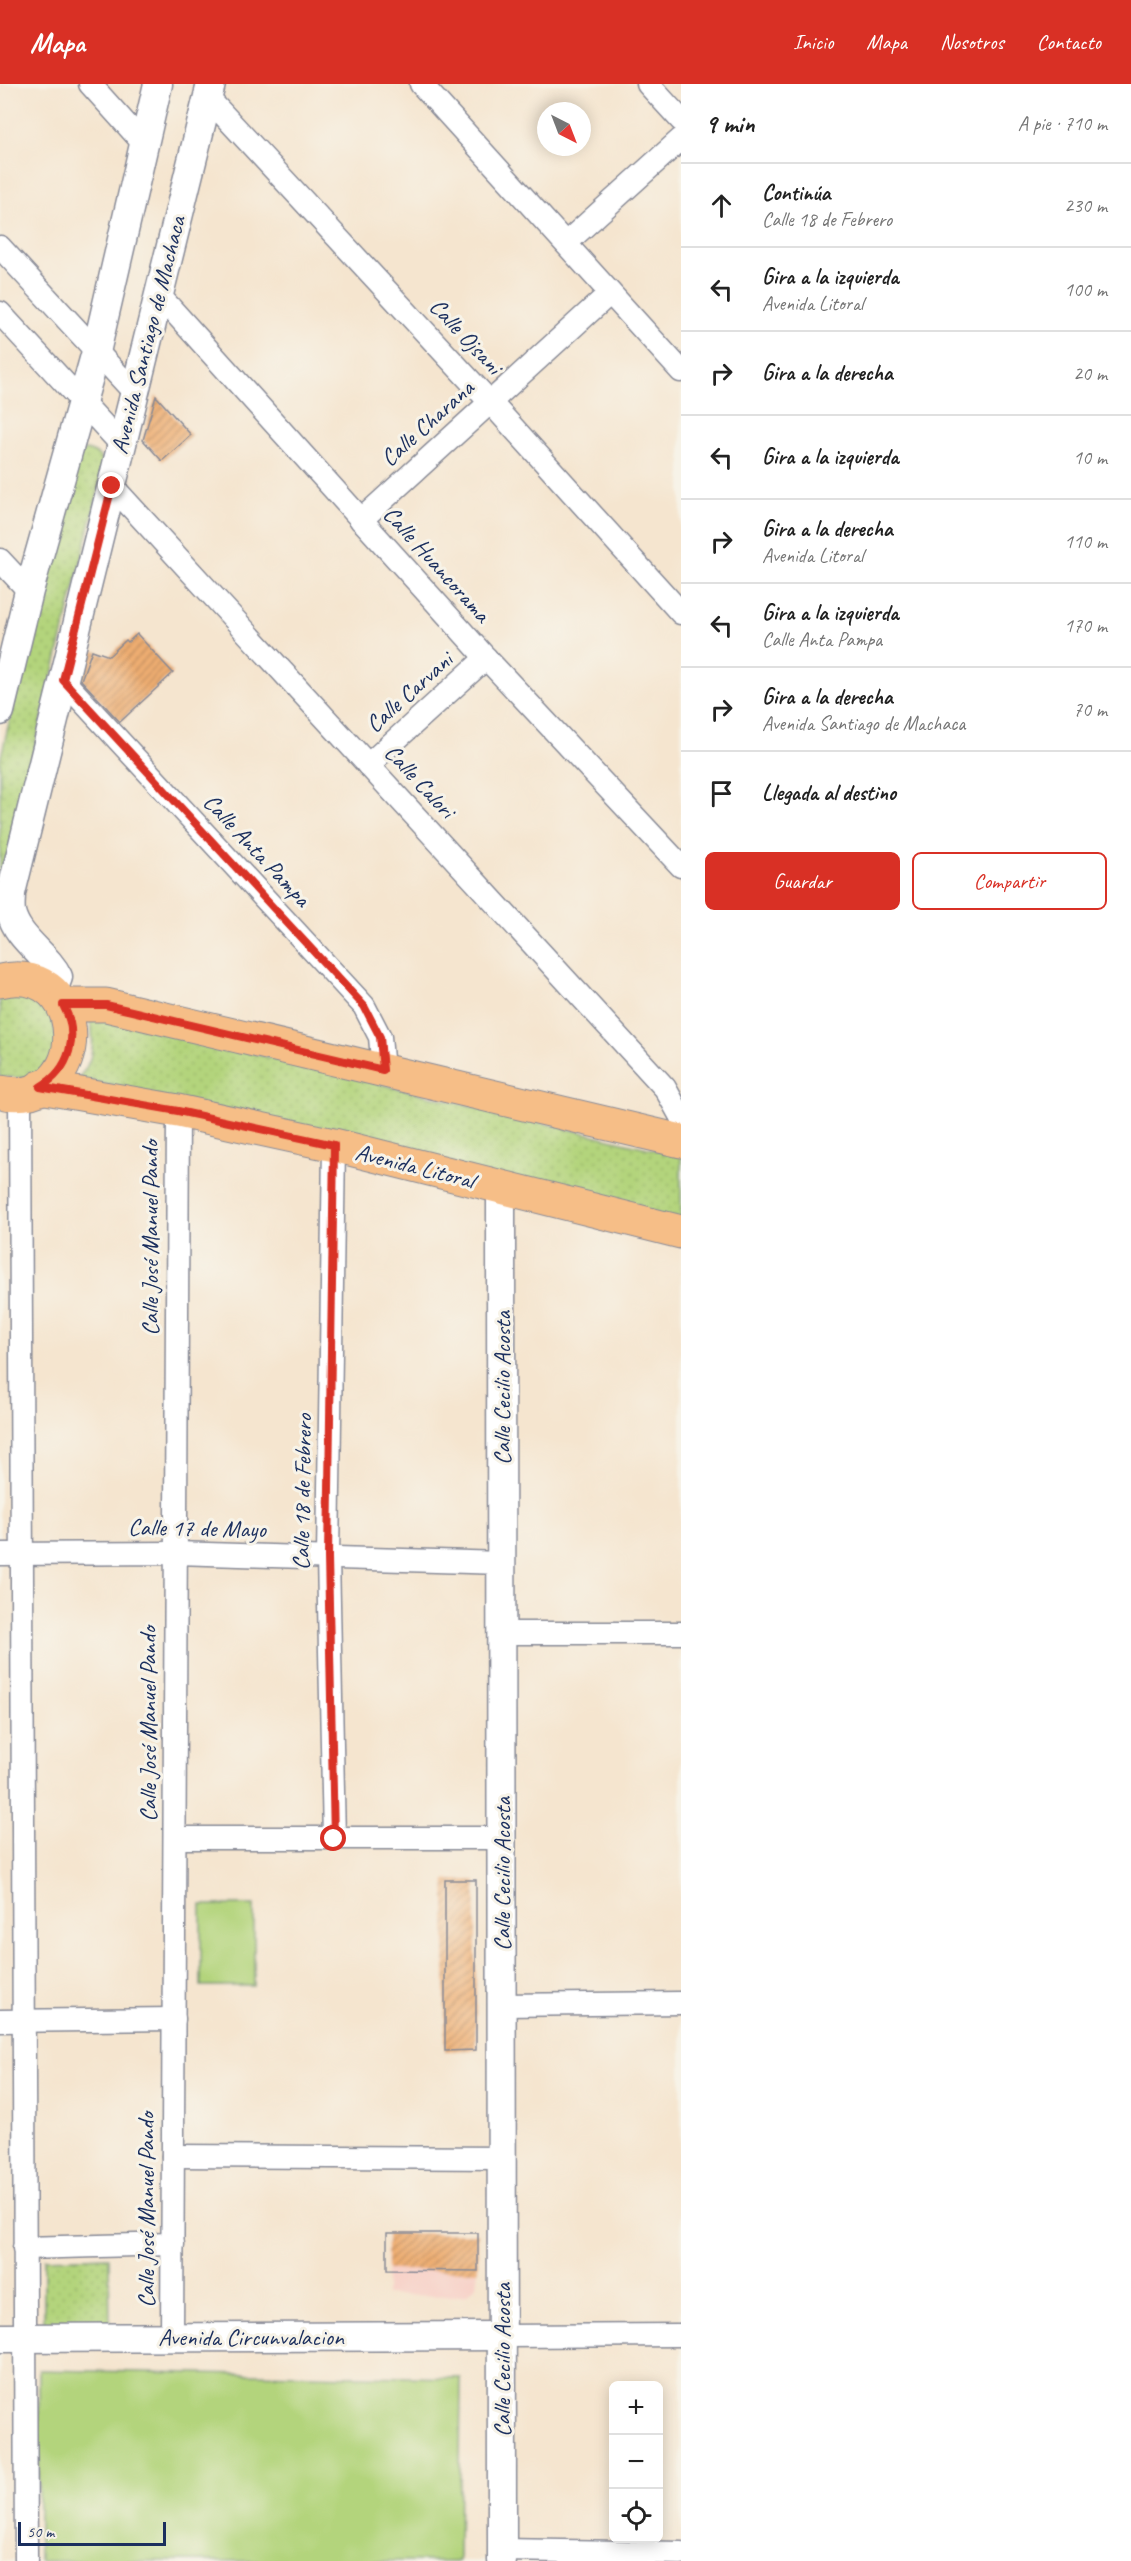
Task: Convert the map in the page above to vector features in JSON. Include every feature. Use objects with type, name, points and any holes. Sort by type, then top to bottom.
[{"type":"main road","points":[[0,981],[17,979],[30,981],[57,999],[70,1021],[70,1048],[61,1069],[20,1091]]},
{"type":"main road","points":[[57,999],[106,1005],[681,1141]]},
{"type":"main road","name":"Avenida Litoral","points":[[20,1091],[178,1111],[334,1145],[681,1232]]},
{"type":"street","points":[[90,84],[144,144]]},
{"type":"street","name":"Avenida Santiago de Machaca","points":[[0,711],[28,591],[96,352],[158,84]]},
{"type":"street","points":[[421,84],[681,371]]},
{"type":"street","points":[[648,84],[681,120]]},
{"type":"street","name":"Avenida Santiago de Machaca","points":[[57,999],[58,977],[53,967],[27,940],[6,912],[209,91]]},
{"type":"street","name":"Calle Ojsani","points":[[209,91],[681,613]]},
{"type":"street","points":[[566,243],[681,139]]},
{"type":"street","points":[[0,247],[134,392]]},
{"type":"street","name":"Calle Charana","points":[[361,520],[610,293]]},
{"type":"street","name":"Calle Huancorama","points":[[158,294],[486,658],[680,862]]},
{"type":"street","points":[[0,313],[121,444]]},
{"type":"street","name":"Calle Calori","points":[[112,486],[665,1088],[681,1117]]},
{"type":"street","points":[[0,560],[28,591]]},
{"type":"street","name":"Calle Carvani","points":[[368,765],[486,658]]},
{"type":"street","name":"Calle Anta Pampa","points":[[63,680],[364,1006],[380,1037],[383,1070]]},
{"type":"street","points":[[20,1091],[11,1554],[24,2021],[24,2248],[12,2338],[26,2561]]},
{"type":"street","name":"Calle José Manuel Pando","points":[[172,2337],[178,1111]]},
{"type":"street","name":"Calle 18 de Febrero","points":[[334,1145],[328,1557],[334,1839]]},
{"type":"street","name":"Calle Cecilio Acosta","points":[[501,1188],[502,2555]]},
{"type":"street","name":"Calle 17 de Mayo","points":[[11,1554],[176,1553],[502,1563]]},
{"type":"street","points":[[502,1633],[681,1633]]},
{"type":"street","points":[[175,1838],[502,1838]]},
{"type":"street","points":[[502,2005],[681,2004]]},
{"type":"street","points":[[0,2021],[174,2019]]},
{"type":"street","points":[[173,2156],[502,2158]]},
{"type":"street","points":[[24,2248],[173,2244]]},
{"type":"street","points":[[502,2336],[681,2335]]},
{"type":"street","name":"Avenida Circunvalacion","points":[[12,2338],[502,2336]]},
{"type":"street","points":[[502,2555],[681,2553]]},
{"type":"shaded area","points":[[387,2233],[478,2271],[476,2285],[463,2296],[386,2295]]},
{"type":"green space","points":[[85,450],[97,454],[105,465],[0,887],[0,760],[73,458]]},
{"type":"green space","points":[[24,994],[50,1008],[59,1050],[33,1078],[0,1077],[0,999],[9,995]]},
{"type":"green space","points":[[88,1014],[681,1156],[681,1222],[78,1078],[91,1056],[93,1040]]},
{"type":"green space","points":[[201,1905],[254,1905],[254,1986],[201,1986]]},
{"type":"green space","points":[[109,2257],[110,2333],[44,2338],[44,2259]]},
{"type":"green space","points":[[39,2370],[461,2378],[459,2561],[39,2561]]},
{"type":"building","points":[[156,396],[191,435],[162,461],[143,440]]},
{"type":"building","points":[[137,634],[173,673],[120,722],[81,680],[92,650],[109,656],[126,640],[128,642]]},
{"type":"building","points":[[445,1880],[476,1880],[476,2050],[445,2051]]},
{"type":"building","points":[[387,2233],[478,2233],[478,2271],[387,2270]]},
{"type":"route","points":[[112,486],[63,680],[364,1006],[380,1037],[383,1070],[106,1005],[63,1005],[70,1021],[72,1037],[67,1059],[54,1077],[40,1087],[178,1111],[334,1145],[328,1557],[334,1839]]}]
